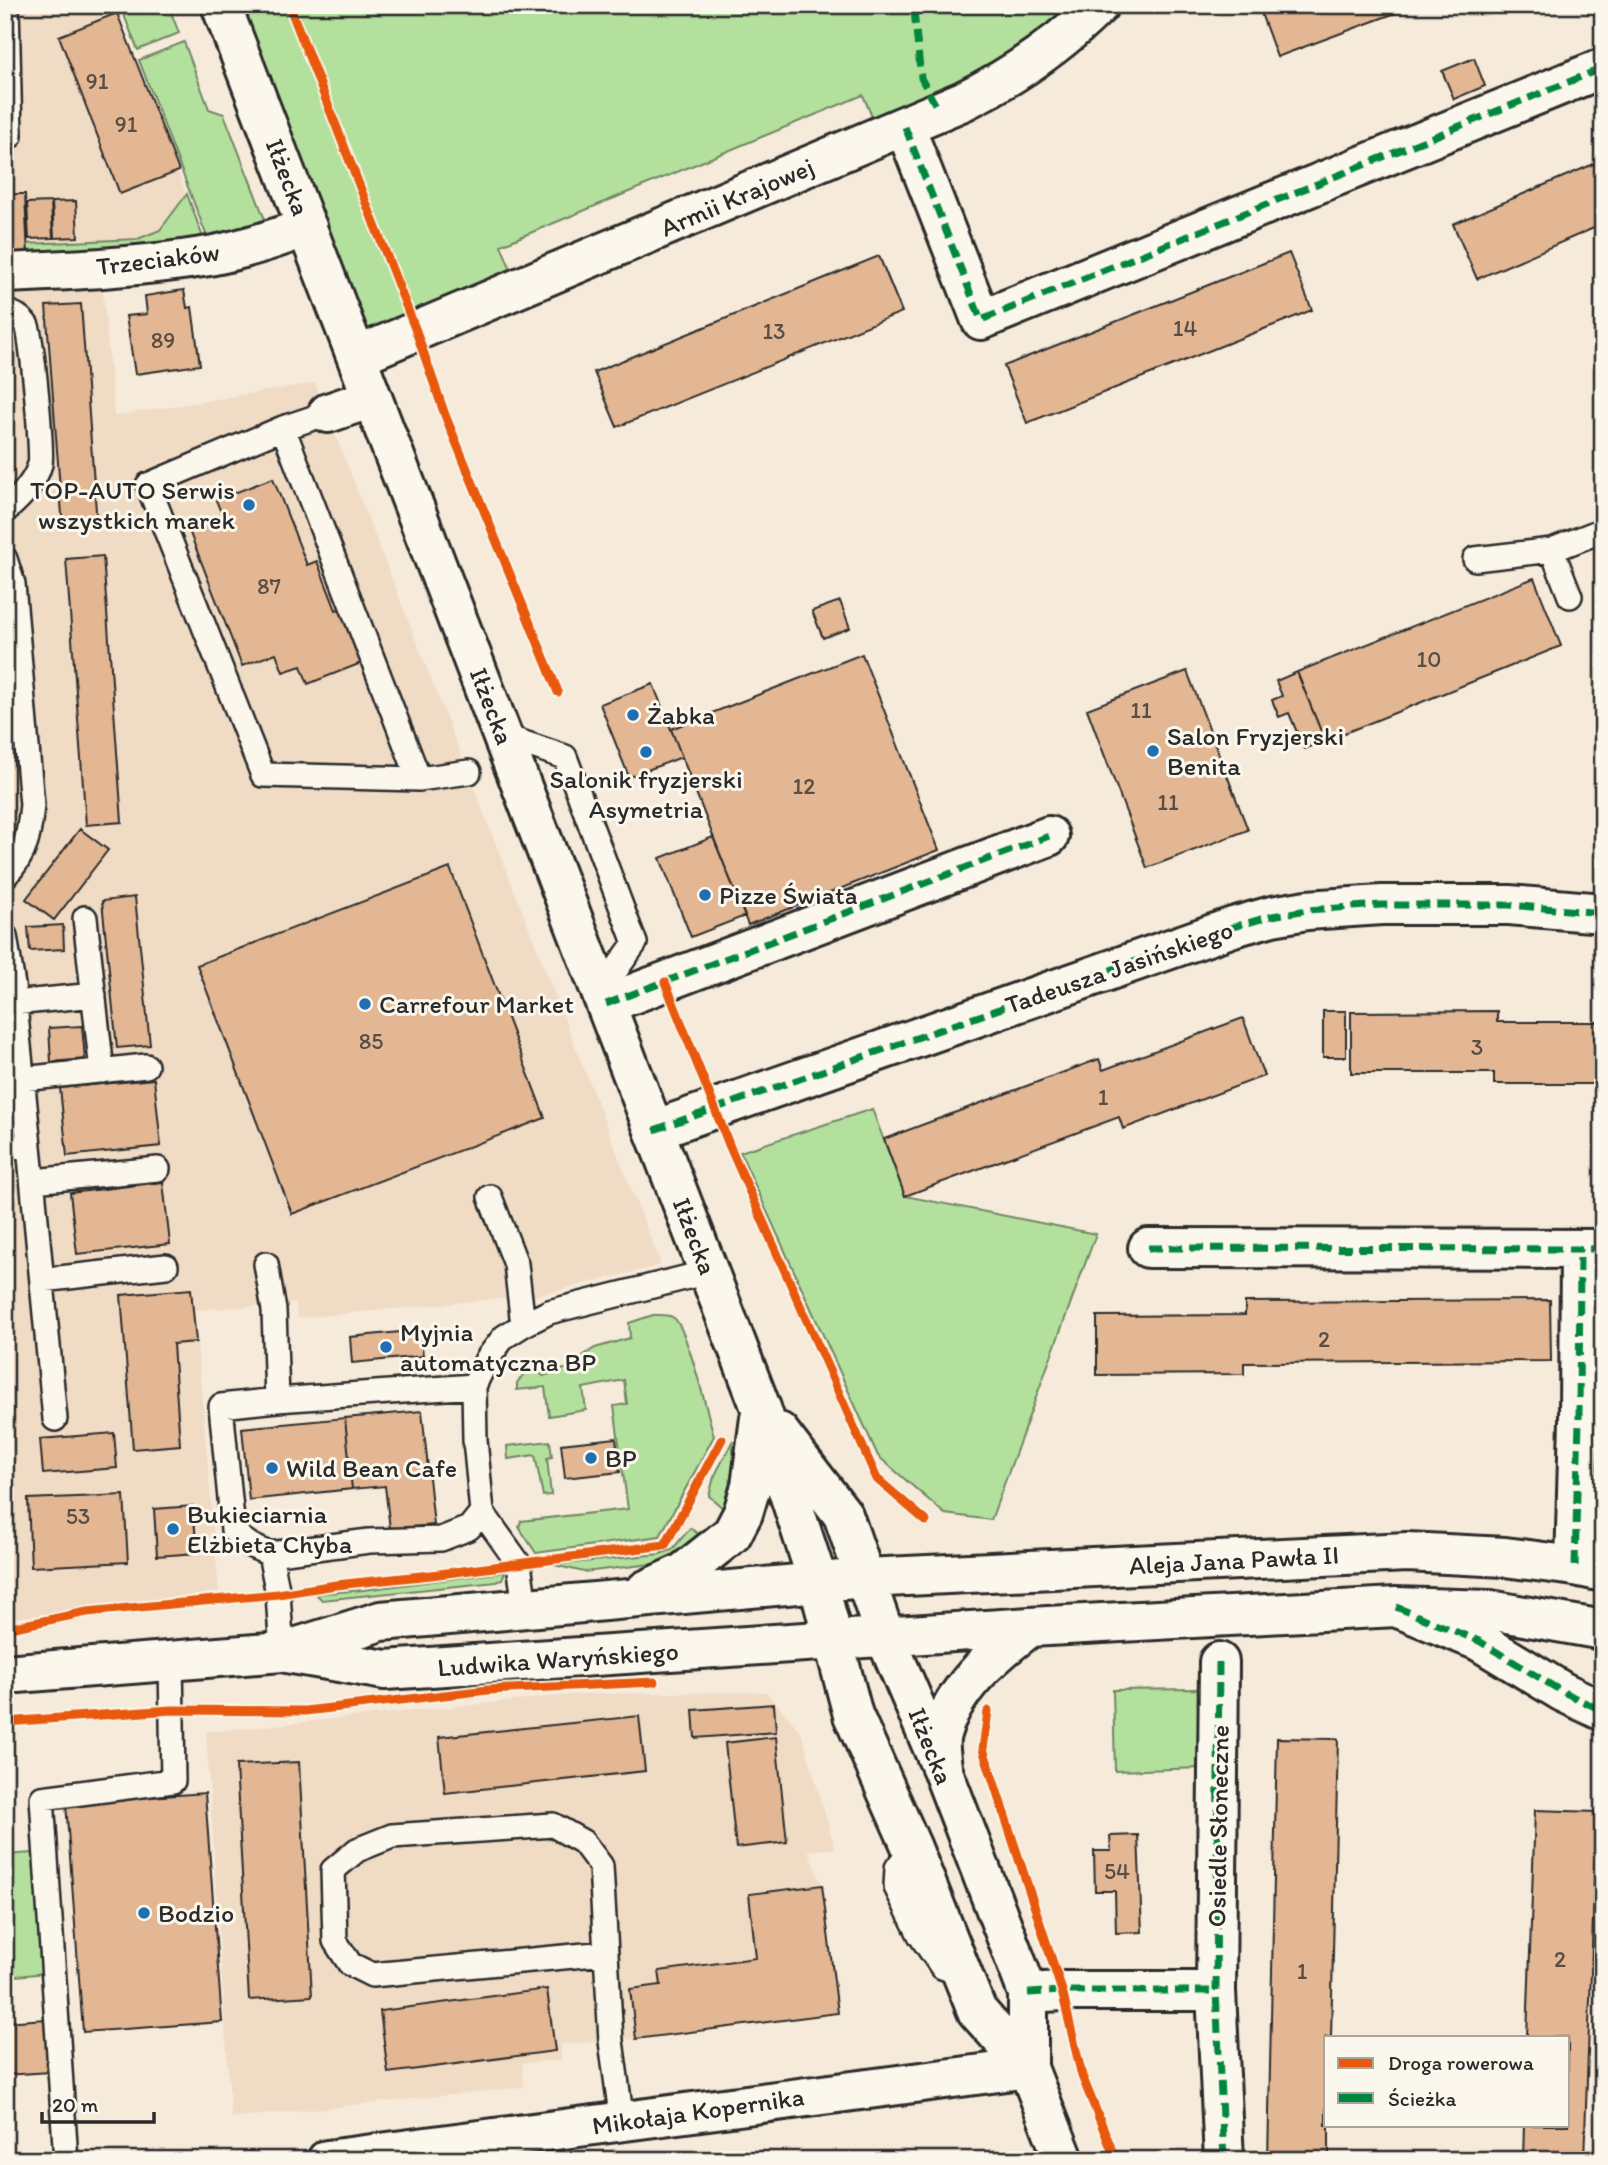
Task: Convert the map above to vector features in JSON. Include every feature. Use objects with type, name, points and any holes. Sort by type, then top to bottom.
[{"type":"street","name":"Iłżecka","points":[[221,5],[761,1408],[818,1582],[853,1715],[912,1848],[977,2011],[1028,2068]]},
{"type":"street","name":"Armii Krajowej","points":[[357,356],[905,127],[997,85],[1043,55],[1080,25],[1099,5]]},
{"type":"street","points":[[905,127],[981,320],[1603,68]]},
{"type":"street","name":"Trzeciaków","points":[[5,273],[143,264],[210,256],[255,245],[307,227]]},
{"type":"street","points":[[328,413],[372,398]]},
{"type":"street","points":[[603,998],[1049,836]]},
{"type":"street","name":"Tadeusza Jasińskiego","points":[[654,1130],[1233,927],[1272,916],[1307,910],[1382,905],[1509,905],[1603,913]]},
{"type":"street","points":[[1148,1248],[1591,1248],[1578,1444],[1589,1569]]},
{"type":"street","name":"Iłżecka","points":[[761,1408],[843,1515],[885,1636],[942,1769],[1028,1993],[1028,2068],[1063,2160]]},
{"type":"street","name":"Ludwika Waryńskiego","points":[[628,1598],[684,1573],[732,1534],[743,1513],[751,1486],[761,1408]]},
{"type":"street","name":"Aleja Jana Pawła II","points":[[818,1582],[1407,1552],[1506,1557],[1589,1569]]},
{"type":"street","name":"Ludwika Waryńskiego","points":[[5,1674],[282,1652],[382,1620],[818,1582]]},
{"type":"street","points":[[885,1636],[1396,1607],[1490,1610],[1603,1630]]},
{"type":"street","points":[[1396,1607],[1479,1641],[1563,1692],[1603,1711]]},
{"type":"street","points":[[942,1769],[940,1737],[959,1694],[994,1654],[1030,1627]]},
{"type":"street","name":"Ludwika Waryńskiego","points":[[282,1652],[385,1670],[885,1636]]},
{"type":"street","name":"Osiedle Słoneczne","points":[[1219,1662],[1216,1991],[1224,2160]]},
{"type":"street","points":[[1028,1993],[1216,1991]]},
{"type":"street","name":"Mikołaja Kopernika","points":[[327,2160],[1028,2068]]},
{"type":"lane","points":[[5,138],[10,136],[7,5]]},
{"type":"lane","points":[[5,311],[18,316],[28,327],[41,462],[33,482],[5,511]]},
{"type":"lane","points":[[328,413],[283,428],[148,485],[263,775],[419,779],[469,772]]},
{"type":"lane","points":[[283,428],[419,779]]},
{"type":"lane","points":[[1475,559],[1552,550],[1603,530]]},
{"type":"lane","points":[[1552,550],[1570,596]]},
{"type":"lane","points":[[5,559],[13,584],[32,805],[28,840],[16,865],[5,876]]},
{"type":"lane","points":[[503,736],[565,757],[635,943],[603,998]]},
{"type":"lane","points":[[85,918],[102,1071]]},
{"type":"lane","points":[[5,936],[33,1181],[55,1419]]},
{"type":"lane","points":[[14,1003],[94,995]]},
{"type":"lane","points":[[22,1079],[146,1066]]},
{"type":"lane","points":[[5,1147],[29,1146]]},
{"type":"lane","points":[[33,1181],[158,1169]]},
{"type":"lane","points":[[490,1197],[516,1264],[523,1325]]},
{"type":"lane","points":[[266,1264],[274,1310],[277,1400]]},
{"type":"lane","points":[[42,1280],[166,1266]]},
{"type":"lane","points":[[525,1607],[519,1564],[482,1512],[475,1440],[474,1387],[487,1359],[504,1337],[549,1312],[708,1272]]},
{"type":"lane","points":[[474,1387],[221,1406],[233,1530],[240,1539],[254,1548],[270,1554],[369,1541],[441,1539],[469,1528],[482,1512]]},
{"type":"lane","points":[[270,1554],[278,1594],[282,1652]]},
{"type":"lane","points":[[66,2160],[42,1798],[173,1781],[171,1661]]},
{"type":"lane","points":[[606,1953],[372,1975],[349,1964],[335,1941],[333,1870],[357,1850],[393,1836],[553,1825],[583,1842],[601,1866],[606,1953],[611,2040],[622,2122]]},
{"type":"shaded area","points":[[5,5],[131,5],[117,13],[206,246],[5,258]]},
{"type":"shaded area","points":[[102,280],[114,416],[315,383],[661,1265],[539,1295],[297,1318],[296,1303],[194,1310],[219,1592],[5,1619],[5,285]]},
{"type":"shaded area","points":[[766,1692],[801,1732],[835,1848],[808,1851],[822,1885],[838,2013],[636,2039],[560,2044],[561,2060],[522,2063],[524,2087],[231,2118],[206,1732],[580,1694]]},
{"type":"green space","points":[[120,5],[168,5],[179,33],[138,50]]},
{"type":"green space","points":[[221,5],[1099,5],[877,129],[863,95],[501,245],[515,280],[357,356]]},
{"type":"green space","points":[[184,42],[209,109],[224,114],[269,230],[211,247],[139,60]]},
{"type":"green space","points":[[187,194],[206,246],[28,257],[27,244],[138,239],[160,230]]},
{"type":"green space","points":[[872,1109],[905,1196],[1096,1234],[991,1520],[945,1514],[878,1456],[740,1152]]},
{"type":"green space","points":[[653,1315],[672,1317],[679,1325],[691,1354],[714,1436],[660,1536],[536,1553],[519,1527],[521,1521],[628,1509],[614,1406],[627,1404],[624,1380],[583,1388],[586,1410],[549,1416],[545,1387],[517,1390],[517,1383],[533,1362],[543,1376],[577,1365],[584,1355],[595,1348],[630,1338],[629,1323]]},
{"type":"green space","points":[[550,1441],[552,1457],[547,1458],[551,1495],[543,1496],[535,1455],[508,1459],[507,1446]]},
{"type":"green space","points":[[732,1442],[736,1473],[726,1511],[709,1496],[714,1477]]},
{"type":"green space","points":[[690,1528],[708,1541],[668,1562],[584,1572],[554,1565],[660,1554],[672,1550]]},
{"type":"green space","points":[[505,1572],[502,1579],[496,1582],[322,1600],[316,1594],[363,1590]]},
{"type":"green space","points":[[1200,1689],[1202,1768],[1115,1771],[1113,1690]]},
{"type":"green space","points":[[33,1853],[46,1973],[5,1977],[5,1855]]},
{"type":"building","points":[[1258,5],[1417,5],[1277,57]]},
{"type":"building","points":[[117,13],[179,171],[120,194],[59,36]]},
{"type":"building","points":[[1474,58],[1485,86],[1454,99],[1442,71]]},
{"type":"building","points":[[1603,160],[1603,224],[1477,279],[1453,224]]},
{"type":"building","points":[[5,194],[25,194],[28,257],[5,258]]},
{"type":"building","points":[[76,201],[78,237],[54,238],[52,202]]},
{"type":"building","points":[[51,202],[53,238],[29,239],[27,203]]},
{"type":"building","points":[[1289,253],[1312,310],[1027,423],[1004,366]]},
{"type":"building","points":[[879,256],[902,312],[617,427],[594,372]]},
{"type":"building","points":[[184,290],[187,308],[192,307],[200,365],[135,374],[126,316],[147,314],[145,296]]},
{"type":"building","points":[[81,304],[97,525],[63,528],[46,306]]},
{"type":"building","points":[[5,405],[10,471],[5,471]]},
{"type":"building","points":[[273,478],[307,565],[317,561],[336,610],[342,608],[364,662],[308,684],[301,666],[283,672],[276,653],[242,666],[188,528],[222,515],[216,500]]},
{"type":"building","points":[[103,556],[122,822],[86,825],[66,559]]},
{"type":"building","points":[[1534,578],[1561,646],[1325,741],[1297,672]]},
{"type":"building","points":[[840,601],[850,628],[823,638],[812,611]]},
{"type":"building","points":[[862,654],[939,850],[748,925],[671,729]]},
{"type":"building","points":[[1187,671],[1248,830],[1147,868],[1087,709]]},
{"type":"building","points":[[1297,672],[1325,741],[1304,749],[1289,713],[1279,717],[1272,700],[1282,696],[1276,681]]},
{"type":"building","points":[[653,684],[682,757],[629,777],[600,704]]},
{"type":"building","points":[[80,829],[108,850],[54,920],[26,899]]},
{"type":"building","points":[[713,837],[745,916],[691,937],[660,858]]},
{"type":"building","points":[[450,868],[545,1118],[292,1214],[197,965]]},
{"type":"building","points":[[135,897],[150,1045],[117,1048],[102,901]]},
{"type":"building","points":[[63,925],[64,949],[30,951],[28,927]]},
{"type":"building","points":[[1323,1011],[1346,1011],[1346,1057],[1323,1057]]},
{"type":"building","points":[[1497,1011],[1497,1022],[1603,1022],[1603,1084],[1494,1084],[1494,1073],[1351,1073],[1351,1012]]},
{"type":"building","points":[[1243,1018],[1264,1076],[1123,1129],[1119,1117],[905,1196],[884,1139],[1099,1059],[1103,1070]]},
{"type":"building","points":[[82,1026],[85,1059],[51,1062],[49,1028]]},
{"type":"building","points":[[154,1079],[161,1146],[67,1156],[60,1088]]},
{"type":"building","points":[[163,1182],[170,1244],[77,1254],[70,1193]]},
{"type":"building","points":[[191,1289],[196,1342],[173,1344],[180,1445],[133,1449],[121,1295]]},
{"type":"building","points":[[1550,1300],[1551,1361],[1244,1363],[1244,1374],[1097,1375],[1097,1316],[1245,1315],[1245,1302]]},
{"type":"building","name":"Myjnia automatyczna BP","points":[[420,1330],[423,1356],[352,1363],[350,1337]]},
{"type":"building","points":[[422,1411],[434,1525],[390,1529],[385,1486],[352,1489],[345,1418]]},
{"type":"building","points":[[345,1418],[352,1489],[249,1500],[242,1428]]},
{"type":"building","points":[[114,1433],[117,1468],[43,1474],[40,1439]]},
{"type":"building","name":"BP","points":[[616,1438],[620,1472],[565,1478],[561,1444]]},
{"type":"building","points":[[124,1495],[128,1562],[31,1567],[28,1499]]},
{"type":"building","points":[[193,1506],[197,1553],[157,1556],[154,1509]]},
{"type":"building","points":[[774,1704],[776,1732],[695,1738],[693,1710]]},
{"type":"building","points":[[639,1716],[645,1771],[445,1793],[439,1737]]},
{"type":"building","points":[[776,1737],[787,1842],[736,1848],[725,1743]]},
{"type":"building","points":[[1277,1738],[1338,1739],[1331,2036],[1324,2036],[1324,2126],[1329,2126],[1329,2160],[1268,2160]]},
{"type":"building","points":[[299,1762],[312,1996],[249,2000],[236,1765]]},
{"type":"building","name":"Bodzio","points":[[205,1793],[222,2022],[83,2032],[66,1803]]},
{"type":"building","points":[[1535,1810],[1597,1812],[1584,2160],[1523,2160],[1524,2126],[1570,2126],[1570,2036],[1527,2036]]},
{"type":"building","points":[[1138,1835],[1142,1932],[1116,1933],[1115,1891],[1095,1891],[1094,1851],[1111,1851],[1110,1836]]},
{"type":"building","points":[[822,1885],[838,2013],[636,2039],[630,1989],[661,1985],[659,1971],[756,1958],[749,1894]]},
{"type":"building","points":[[547,1989],[555,2051],[388,2073],[380,2011]]},
{"type":"building","points":[[46,2019],[50,2072],[5,2075],[5,2022]]},
{"type":"marked path","points":[[914,11],[921,78],[935,104]]},
{"type":"marked path","points":[[905,127],[981,320],[1603,68]]},
{"type":"marked path","points":[[606,1004],[1049,836]]},
{"type":"marked path","points":[[654,1130],[1233,927],[1272,916],[1307,910],[1382,905],[1509,905],[1603,913]]},
{"type":"marked path","points":[[1148,1248],[1603,1249]]},
{"type":"marked path","points":[[1575,1566],[1580,1249]]},
{"type":"marked path","points":[[1396,1607],[1479,1641],[1563,1692],[1603,1711]]},
{"type":"marked path","points":[[1219,1662],[1216,1991],[1224,2160]]},
{"type":"marked path","points":[[1028,1993],[1216,1991]]},
{"type":"cycle path","points":[[289,5],[416,331],[445,415],[558,692]]},
{"type":"cycle path","points":[[665,982],[730,1147],[877,1479],[926,1521]]},
{"type":"cycle path","points":[[5,1629],[87,1612],[278,1594],[665,1545],[722,1439]]},
{"type":"cycle path","points":[[5,1722],[171,1710],[305,1711],[488,1690],[654,1682]]},
{"type":"cycle path","points":[[988,1711],[983,1749],[1062,1991],[1082,2076],[1116,2160]]},
{"type":"place","name":"TOP-AUTO Serwis wszystkich marek","points":[[249,505]]},
{"type":"place","name":"Żabka","points":[[633,715]]},
{"type":"place","name":"Salon Fryzjerski Benita","points":[[1153,751]]},
{"type":"place","name":"Salonik fryzjerski Asymetria","points":[[646,752]]},
{"type":"place","name":"Pizze Świata","points":[[705,895]]},
{"type":"place","name":"Carrefour Market","points":[[365,1004]]},
{"type":"place","name":"Myjnia automatyczna BP","points":[[386,1347]]},
{"type":"place","name":"BP","points":[[591,1458]]},
{"type":"place","name":"Wild Bean Cafe","points":[[272,1468]]},
{"type":"place","name":"Bukieciarnia Elżbieta Chyba","points":[[173,1529]]},
{"type":"place","name":"Bodzio","points":[[144,1913]]}]
